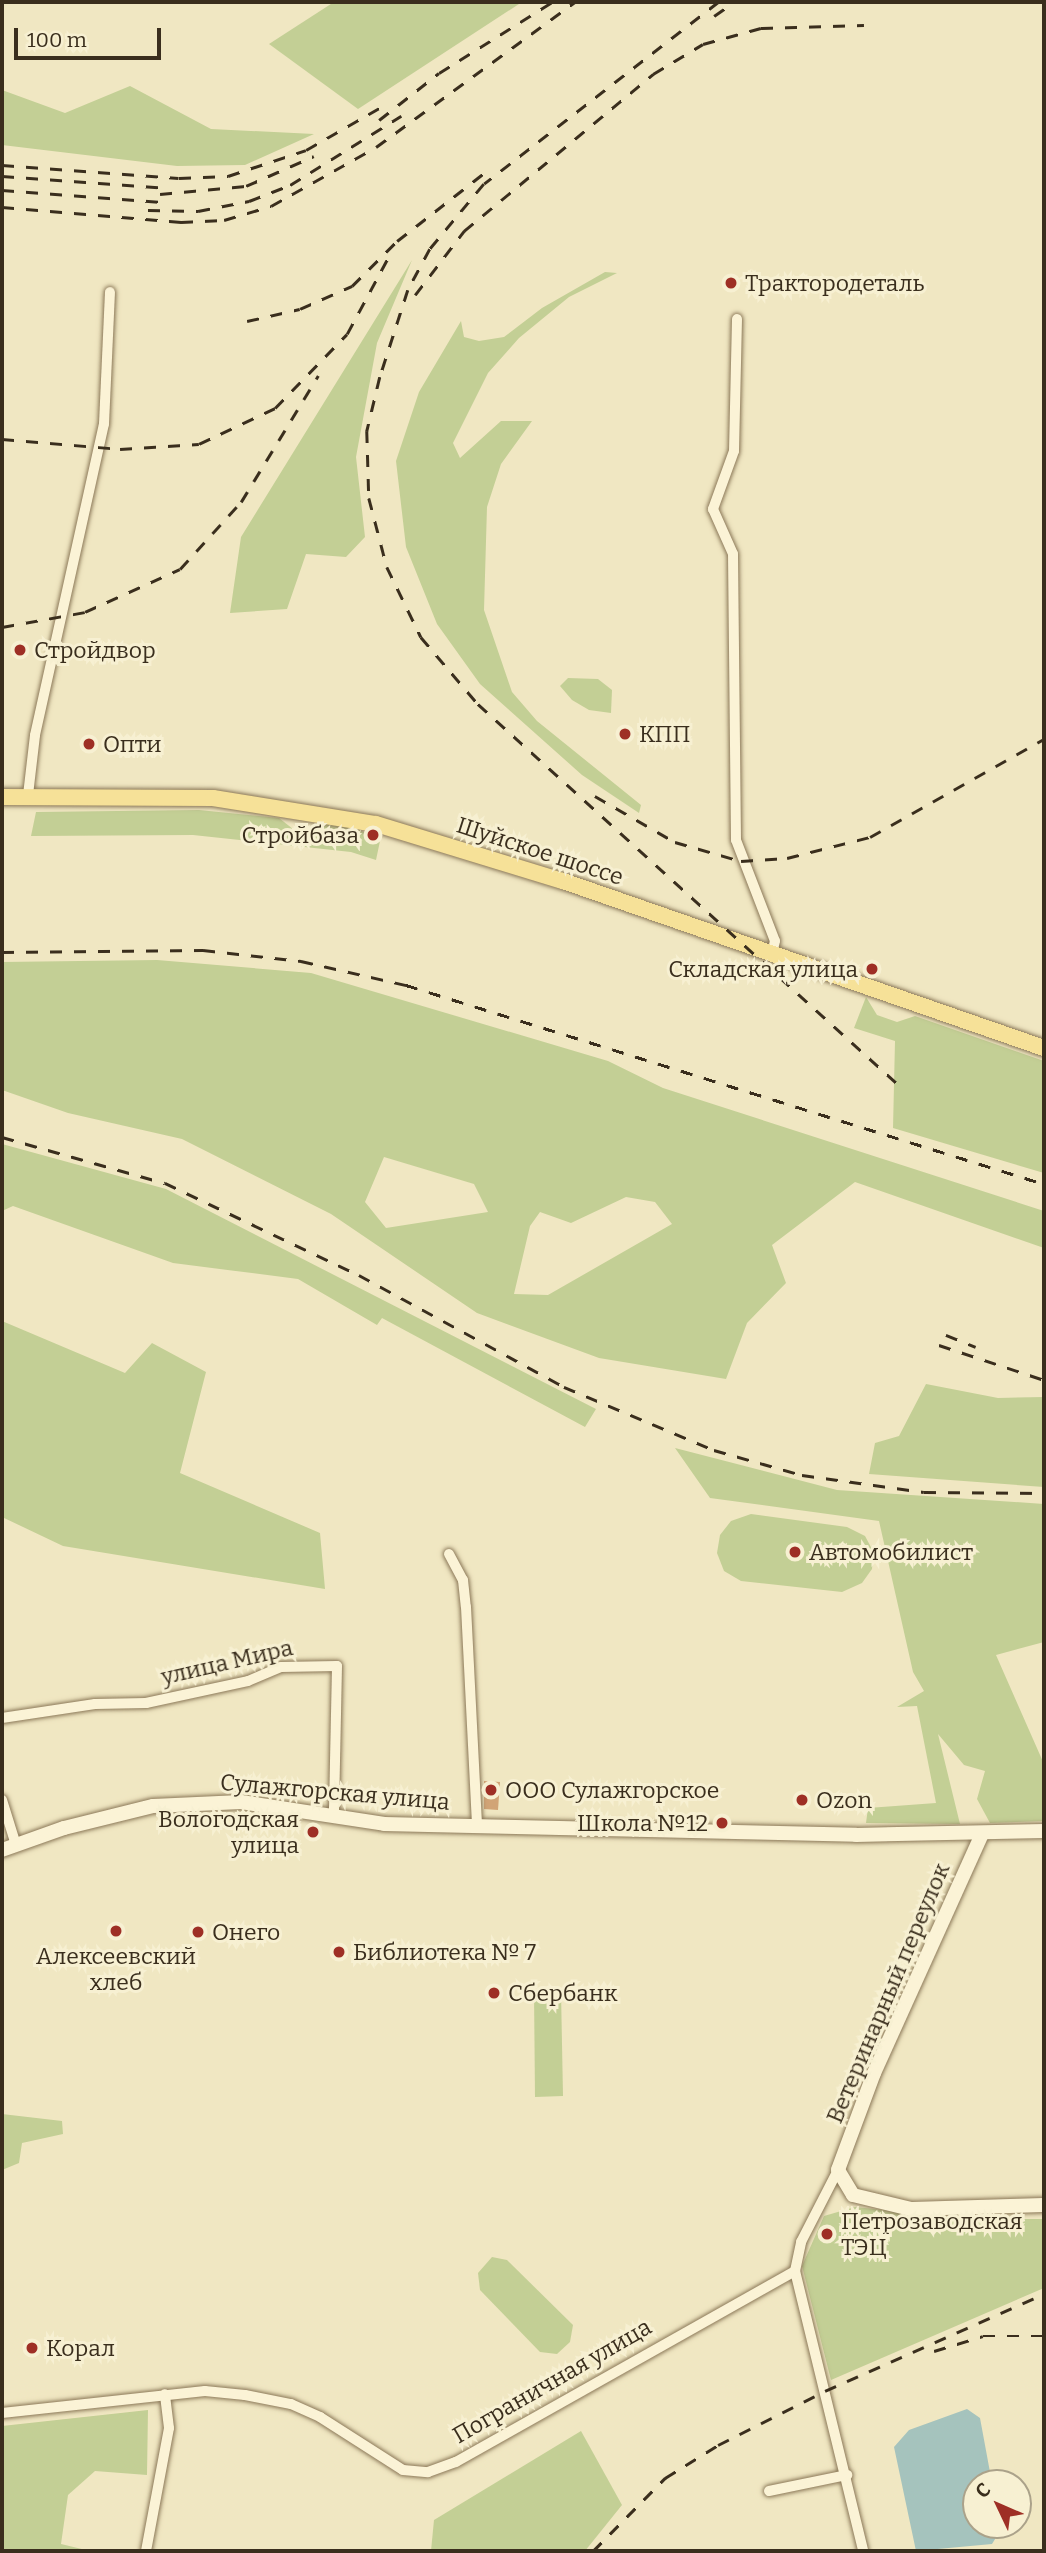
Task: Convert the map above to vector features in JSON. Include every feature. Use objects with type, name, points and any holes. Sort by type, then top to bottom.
[{"type":"main road","name":"Шуйское шоссе","points":[[2,797],[28,795],[213,798],[322,812],[432,839],[1044,1048]]},
{"type":"main road","name":"Сулажгорская улица","points":[[2,1850],[153,1806],[241,1802],[384,1824],[838,1834],[1044,1831]]},
{"type":"main road","name":"Ветеринарный переулок","points":[[838,2170],[874,2073],[982,1834]]},
{"type":"main road","points":[[838,2170],[853,2196],[911,2209],[1044,2205]]},
{"type":"street","points":[[28,795],[35,736],[104,424],[110,292]]},
{"type":"street","points":[[737,319],[734,451],[713,509],[733,554],[736,840],[775,941],[772,953]]},
{"type":"street","points":[[449,1554],[463,1580],[466,1607],[477,1826]]},
{"type":"street","name":"улица Мира","points":[[2,1718],[95,1704],[146,1703],[248,1681],[281,1667],[337,1666],[334,1815]]},
{"type":"street","points":[[2,1800],[16,1845]]},
{"type":"street","points":[[838,2170],[801,2242],[795,2271],[847,2475],[863,2551]]},
{"type":"street","name":"Пограничная улица","points":[[2,2413],[205,2391],[291,2404],[320,2417],[403,2470],[428,2472],[456,2462],[795,2271]]},
{"type":"street","points":[[146,2551],[169,2428],[165,2394]]},
{"type":"street","points":[[769,2491],[847,2475]]},
{"type":"green space","points":[[334,2],[522,2],[358,109],[269,44]]},
{"type":"green space","points":[[130,86],[211,129],[314,134],[245,165],[177,166],[2,145],[2,90],[65,113]]},
{"type":"green space","points":[[412,260],[377,343],[356,457],[365,537],[346,557],[306,554],[287,609],[230,613],[241,537]]},
{"type":"green space","points":[[605,272],[617,273],[569,297],[519,338],[488,373],[453,443],[460,458],[501,421],[532,421],[501,464],[487,507],[484,610],[512,692],[537,721],[641,805],[639,813],[582,775],[480,684],[437,624],[406,547],[396,461],[419,392],[461,321],[464,337],[479,341],[504,337],[542,308]]},
{"type":"green space","points":[[568,678],[598,679],[612,690],[611,713],[589,710],[572,700],[560,686]]},
{"type":"green space","points":[[199,810],[279,818],[298,833],[322,823],[356,828],[380,841],[376,860],[351,852],[193,835],[31,836],[36,812]]},
{"type":"green space","points":[[157,960],[311,973],[608,1061],[663,1088],[1044,1211],[1044,1248],[855,1182],[772,1245],[786,1283],[747,1323],[726,1379],[599,1358],[477,1313],[331,1214],[182,1139],[68,1113],[2,1090],[2,962]],"holes":[[[384,1157],[474,1184],[488,1212],[386,1228],[365,1202]],[[626,1197],[655,1202],[672,1224],[548,1295],[514,1294],[530,1226],[540,1212],[571,1223]]]},
{"type":"green space","points":[[866,997],[877,1015],[897,1022],[915,1016],[1044,1061],[1044,1173],[893,1128],[895,1041],[854,1028]]},
{"type":"green space","points":[[2,1144],[166,1189],[596,1409],[585,1427],[382,1318],[377,1325],[298,1279],[173,1263],[13,1206],[2,1211]]},
{"type":"green space","points":[[2,1321],[125,1373],[152,1343],[206,1372],[180,1473],[320,1533],[325,1589],[63,1546],[2,1517]]},
{"type":"green space","points":[[926,1384],[998,1398],[1044,1397],[1044,1487],[869,1474],[875,1443],[899,1436]]},
{"type":"green space","points":[[675,1448],[837,1490],[1044,1504],[1044,1642],[996,1655],[1044,1764],[1044,1821],[990,1823],[977,1799],[985,1771],[964,1765],[938,1734],[960,1824],[866,1823],[868,1808],[936,1803],[917,1706],[897,1707],[924,1691],[913,1672],[879,1521],[710,1498]]},
{"type":"green space","name":"Автомобилист","points":[[751,1514],[847,1527],[865,1536],[873,1551],[872,1569],[862,1583],[842,1592],[741,1581],[724,1571],[717,1553],[720,1535],[731,1521]]},
{"type":"green space","points":[[534,1991],[561,1991],[563,2096],[535,2097]]},
{"type":"green space","points":[[2,2114],[62,2121],[63,2134],[22,2143],[19,2163],[2,2170]]},
{"type":"green space","points":[[855,2207],[970,2219],[1044,2219],[1044,2288],[831,2380],[802,2266],[824,2216]]},
{"type":"green space","points":[[492,2257],[507,2260],[573,2325],[570,2342],[557,2354],[540,2352],[480,2290],[478,2273]]},
{"type":"green space","points":[[148,2410],[147,2475],[95,2471],[68,2495],[61,2544],[90,2551],[2,2551],[2,2426]]},
{"type":"green space","points":[[581,2431],[622,2505],[585,2551],[431,2551],[434,2520]]},
{"type":"water","points":[[967,2409],[980,2418],[989,2469],[962,2469],[962,2539],[995,2539],[992,2544],[916,2551],[894,2447],[909,2430]]},
{"type":"building","name":"ООО Сулажгорское","points":[[484,1781],[500,1782],[498,1810],[484,1809]]},
{"type":"railway","points":[[379,120],[439,73],[552,2]]},
{"type":"railway","points":[[2,207],[181,222],[224,220],[271,206],[376,147],[575,2]]},
{"type":"railway","points":[[719,2],[484,184],[430,249],[408,290],[380,377],[367,431],[369,498],[387,567],[421,637],[478,704],[901,1087]]},
{"type":"railway","points":[[714,16],[734,2]]},
{"type":"railway","points":[[415,295],[464,231],[653,74],[703,44],[761,28],[864,25]]},
{"type":"railway","points":[[2,165],[179,178],[228,176],[306,150],[388,103]]},
{"type":"railway","points":[[148,210],[198,211],[249,201],[290,185],[401,116]]},
{"type":"railway","points":[[160,194],[246,186],[314,156]]},
{"type":"railway","points":[[247,321],[300,309],[352,286],[397,241],[484,173]]},
{"type":"railway","points":[[2,176],[169,188]]},
{"type":"railway","points":[[2,190],[162,202]]},
{"type":"railway","points":[[2,439],[120,449],[199,444],[275,408],[347,334],[389,256]]},
{"type":"railway","points":[[2,627],[85,612],[180,569],[241,502],[318,376]]},
{"type":"railway","points":[[595,796],[675,842],[741,861],[787,858],[870,837],[1044,739]]},
{"type":"railway","points":[[2,952],[203,950],[301,961],[406,985],[1044,1184]]},
{"type":"railway","points":[[2,1137],[165,1183],[359,1275],[564,1387],[714,1450],[802,1475],[924,1492],[1044,1493]]},
{"type":"railway","points":[[946,1335],[976,1347]]},
{"type":"railway","points":[[939,1345],[1044,1380]]},
{"type":"railway","points":[[593,2551],[665,2478],[718,2445],[825,2391],[1044,2294]]},
{"type":"railway","points":[[934,2351],[983,2336],[1044,2336]]},
{"type":"place","name":"Трактородеталь","points":[[731,283]]},
{"type":"place","name":"Стройдвор","points":[[20,650]]},
{"type":"place","name":"КПП","points":[[625,734]]},
{"type":"place","name":"Опти","points":[[89,744]]},
{"type":"place","name":"Стройбаза","points":[[373,835]]},
{"type":"place","name":"Складская улица","points":[[872,969]]},
{"type":"place","name":"Автомобилист","points":[[795,1552]]},
{"type":"place","name":"ООО Сулажгорское","points":[[491,1790]]},
{"type":"place","name":"Ozon","points":[[802,1800]]},
{"type":"place","name":"Школа №12","points":[[722,1823]]},
{"type":"place","name":"Вологодская улица","points":[[313,1832]]},
{"type":"place","name":"Алексеевский хлеб","points":[[116,1931]]},
{"type":"place","name":"Онего","points":[[198,1932]]},
{"type":"place","name":"Библиотека № 7","points":[[339,1952]]},
{"type":"place","name":"Сбербанк","points":[[494,1993]]},
{"type":"place","name":"Петрозаводская ТЭЦ","points":[[827,2234]]},
{"type":"place","name":"Корал","points":[[32,2348]]}]
